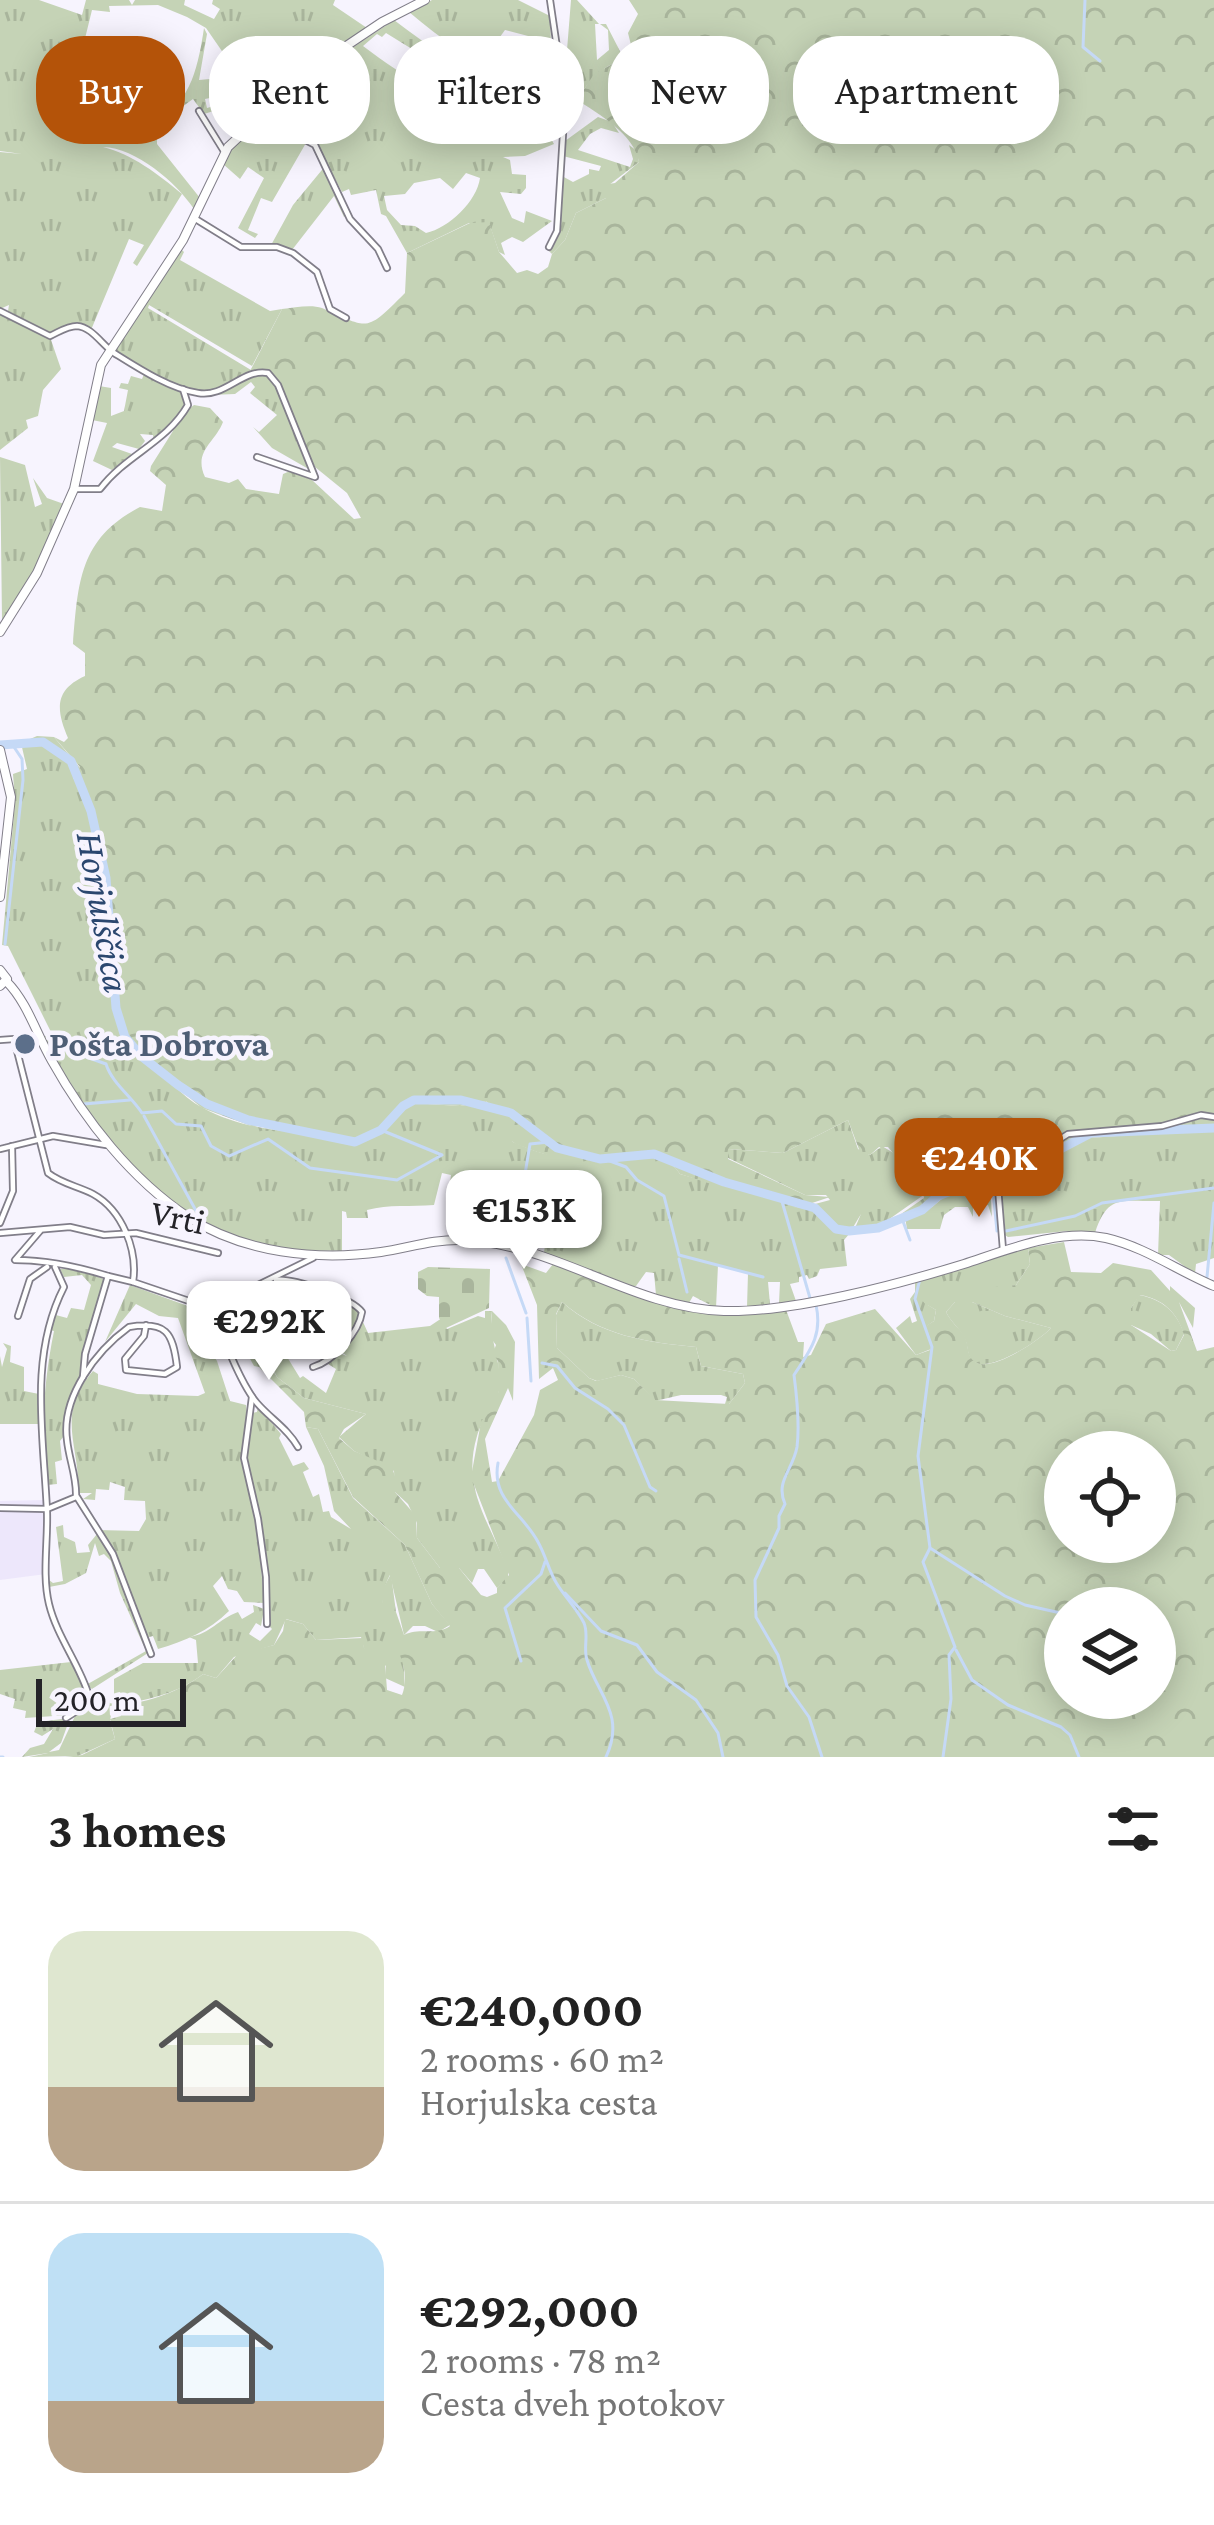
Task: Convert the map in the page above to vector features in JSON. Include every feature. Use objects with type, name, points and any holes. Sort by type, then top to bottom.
[{"type":"street","points":[[361,36],[425,0]]},
{"type":"street","points":[[549,247],[557,231],[566,117],[550,0]]},
{"type":"street","points":[[200,111],[224,153]]},
{"type":"street","points":[[0,632],[37,573],[74,489],[98,374],[183,240],[233,144]]},
{"type":"street","points":[[313,144],[350,219],[378,249],[387,268]]},
{"type":"street","points":[[194,218],[241,247],[277,247],[293,253],[317,272],[330,309],[346,318]]},
{"type":"street","points":[[0,311],[50,336],[72,327],[86,328],[110,349],[183,388],[209,393],[254,372],[268,373],[278,385],[315,477],[257,457]]},
{"type":"street","points":[[74,489],[100,489],[122,462],[175,427],[188,406],[183,388]]},
{"type":"street","points":[[0,751],[11,797],[0,897]]},
{"type":"street","points":[[0,970],[6,973],[3,984],[65,1083],[111,1147],[160,1195],[203,1226],[260,1248],[374,1253],[442,1240],[476,1241],[550,1258],[645,1295],[728,1311],[831,1298],[1003,1250],[1061,1240],[1106,1238],[1214,1286]]},
{"type":"street","points":[[0,1040],[14,1039],[48,1173],[97,1196],[127,1233],[133,1282]]},
{"type":"street","points":[[1003,1250],[997,1175],[1068,1134],[1214,1117]]},
{"type":"street","points":[[0,1149],[36,1138],[64,1137],[111,1147]]},
{"type":"street","points":[[0,1223],[13,1190],[12,1146]]},
{"type":"street","name":"Vrti","points":[[0,1233],[70,1227],[104,1235],[127,1233],[218,1253]]},
{"type":"street","points":[[40,1229],[37,1239],[14,1258],[133,1282],[189,1300],[219,1322],[228,1354],[252,1397],[298,1447]]},
{"type":"street","points":[[219,1322],[232,1314],[244,1293],[274,1280],[297,1262],[324,1253]]},
{"type":"street","points":[[18,1316],[30,1279],[52,1266]]},
{"type":"street","points":[[52,1266],[64,1287],[51,1314],[40,1405],[49,1606],[88,1691],[83,1706],[67,1718]]},
{"type":"street","points":[[109,1276],[67,1428],[76,1497],[113,1554],[151,1654]]},
{"type":"street","points":[[274,1280],[289,1279],[354,1301],[362,1312],[362,1321],[334,1356],[313,1367]]},
{"type":"street","points":[[83,1377],[122,1331],[146,1325],[166,1329],[176,1371],[131,1371],[123,1365],[144,1336],[146,1325]]},
{"type":"street","points":[[252,1397],[244,1458],[257,1511],[267,1624]]},
{"type":"street","points":[[0,1508],[47,1509],[76,1497]]},
{"type":"shaded area","points":[[45,1500],[46,1574],[0,1580],[0,1501]]},
{"type":"green space","points":[[0,0],[39,0],[82,15],[86,0],[129,0],[132,5],[135,0],[185,0],[184,5],[214,19],[220,9],[213,0],[335,0],[333,5],[367,28],[355,36],[212,36],[206,28],[158,5],[109,6],[110,12],[92,10],[86,36],[36,36],[36,144],[157,144],[200,198],[194,209],[182,194],[137,266],[133,263],[144,245],[129,239],[91,330],[81,325],[51,334],[8,311],[9,305],[0,309],[0,152],[22,154],[0,151]],"holes":[[[103,147],[129,153],[154,168],[182,194],[114,150]]]},
{"type":"green space","points":[[432,0],[518,0],[550,16],[551,36],[505,30],[501,36],[439,36],[409,12]]},
{"type":"green space","points":[[571,0],[577,0],[599,24],[595,24],[597,60],[608,51],[608,66],[584,90],[584,36],[568,36]]},
{"type":"green space","points":[[629,0],[1214,0],[1214,1127],[1089,1138],[1004,1182],[982,1178],[956,1183],[941,1190],[926,1207],[901,1214],[924,1198],[923,1190],[888,1147],[879,1147],[870,1155],[860,1152],[848,1120],[783,1153],[728,1149],[728,1159],[805,1195],[830,1197],[797,1208],[783,1207],[680,1174],[662,1159],[641,1156],[593,1162],[578,1153],[559,1159],[527,1148],[513,1142],[486,1101],[460,1106],[412,1103],[381,1132],[360,1143],[254,1127],[202,1108],[130,1049],[120,1031],[111,994],[96,838],[81,785],[74,778],[80,767],[54,737],[64,742],[68,738],[60,702],[68,688],[85,676],[85,653],[73,644],[81,581],[94,547],[120,519],[140,507],[162,511],[166,485],[150,471],[151,466],[173,431],[174,420],[194,405],[210,408],[223,422],[203,454],[205,477],[229,483],[238,479],[246,489],[279,494],[283,474],[290,471],[312,480],[354,519],[361,518],[347,493],[315,467],[275,378],[265,370],[250,371],[282,309],[317,307],[359,323],[374,321],[405,293],[407,253],[470,223],[489,222],[499,252],[517,273],[538,274],[565,240],[576,213],[606,198],[602,185],[615,183],[639,162],[631,144],[769,144],[769,36],[629,36],[638,14]]},
{"type":"green space","points":[[394,20],[416,36],[394,38],[386,33],[370,40],[370,36]]},
{"type":"green space","points":[[204,28],[199,80],[209,79],[209,98],[205,99],[209,112],[204,114],[193,99],[185,105]]},
{"type":"green space","points":[[370,51],[394,68],[394,144],[554,144],[525,156],[503,157],[510,160],[512,174],[526,175],[526,188],[521,194],[500,192],[512,218],[524,223],[526,211],[552,221],[523,242],[512,237],[501,243],[505,255],[499,252],[490,226],[469,223],[407,253],[381,214],[376,190],[342,192],[319,148],[312,144],[370,144]],"holes":[[[466,173],[480,178],[474,196],[435,230],[426,233],[401,225],[387,210],[384,196],[405,194],[414,183],[440,178],[453,189]]]},
{"type":"green space","points":[[608,66],[608,121],[584,104],[584,89],[594,74]]},
{"type":"green space","points":[[598,117],[608,121],[608,130],[601,128],[584,142],[584,127]]},
{"type":"green space","points":[[235,144],[305,144],[272,202],[261,198],[248,230],[258,234],[255,238],[238,228],[264,178],[248,167],[240,179],[223,164]]},
{"type":"green space","points":[[565,144],[582,144],[578,150],[630,167],[629,145],[637,151],[639,162],[609,185],[606,198],[576,213],[565,240],[552,254],[562,176],[573,182],[601,166],[563,156]]},
{"type":"green space","points":[[326,165],[348,214],[344,217],[334,196],[292,250],[270,247],[293,205]]},
{"type":"green space","points":[[181,249],[180,260],[270,311],[282,309],[252,366],[149,305],[251,370],[212,391],[171,383],[115,350]]},
{"type":"green space","points":[[0,312],[50,337],[61,369],[43,390],[38,416],[26,420],[28,428],[0,450]]},
{"type":"green space","points":[[145,372],[183,391],[187,408],[154,441],[153,435],[140,434],[145,441],[139,449],[117,443],[112,447],[132,454],[112,470],[93,461],[107,423],[92,420],[99,386],[111,388],[111,416],[124,411],[128,390],[119,388],[121,383],[128,384],[131,376],[142,379]]},
{"type":"green space","points":[[256,373],[268,374],[275,385],[312,471],[272,448],[253,427],[259,432],[277,415],[250,393],[255,387],[251,382],[235,394],[211,395]]},
{"type":"green space","points":[[0,457],[25,465],[35,507],[42,504],[33,478],[47,498],[64,504],[34,575],[2,620]]},
{"type":"green space","points":[[37,736],[54,737],[80,768],[73,778],[85,795],[95,830],[107,968],[121,1033],[195,1103],[267,1129],[335,1133],[381,1132],[412,1103],[460,1106],[486,1101],[513,1142],[537,1152],[578,1153],[603,1160],[658,1157],[680,1174],[814,1210],[833,1229],[850,1233],[844,1240],[847,1266],[820,1269],[809,1279],[799,1277],[799,1282],[790,1284],[796,1301],[779,1303],[780,1282],[768,1282],[770,1304],[747,1307],[748,1273],[718,1265],[716,1308],[693,1296],[689,1303],[656,1295],[654,1273],[646,1272],[636,1286],[625,1286],[544,1252],[549,1222],[540,1220],[550,1196],[529,1192],[529,1184],[507,1189],[505,1205],[447,1209],[451,1175],[442,1173],[434,1205],[375,1208],[367,1210],[368,1218],[347,1218],[342,1211],[342,1251],[277,1249],[236,1238],[200,1221],[138,1171],[86,1107],[43,1038],[51,1032],[8,946],[2,945],[15,803],[13,774],[27,769],[21,743]]},
{"type":"green space","points":[[848,1120],[858,1149],[870,1155],[882,1146],[900,1157],[925,1194],[878,1227],[855,1228],[861,1214],[852,1229],[835,1225],[815,1204],[830,1200],[826,1195],[805,1195],[726,1157],[728,1149],[783,1153]]},
{"type":"green space","points":[[1200,1125],[1214,1127],[1214,1258],[1196,1264],[1195,1274],[1169,1255],[1158,1255],[1160,1201],[1118,1202],[1105,1211],[1095,1233],[1003,1234],[998,1182],[1089,1138],[1172,1132]]},
{"type":"green space","points":[[990,1184],[992,1217],[988,1205],[973,1208],[973,1217],[968,1207],[955,1207],[944,1215],[940,1229],[907,1229],[905,1217],[932,1207],[949,1193]]},
{"type":"green space","points":[[1064,1242],[1071,1272],[1101,1273],[1113,1263],[1151,1270],[1195,1308],[1193,1328],[1179,1302],[1197,1351],[1214,1347],[1214,1757],[65,1757],[82,1755],[115,1739],[110,1719],[121,1716],[116,1701],[135,1703],[161,1696],[203,1674],[216,1678],[238,1654],[274,1645],[285,1619],[303,1624],[316,1640],[363,1638],[364,1648],[373,1649],[385,1663],[387,1690],[402,1695],[404,1669],[386,1627],[381,1592],[391,1574],[404,1635],[450,1626],[432,1604],[405,1545],[353,1497],[318,1429],[306,1427],[304,1412],[259,1367],[265,1358],[277,1377],[304,1398],[366,1414],[339,1438],[354,1451],[392,1467],[398,1486],[395,1492],[416,1516],[417,1538],[440,1568],[459,1568],[487,1597],[497,1593],[509,1575],[471,1477],[481,1422],[499,1391],[496,1345],[490,1337],[492,1311],[515,1342],[513,1401],[508,1388],[485,1439],[492,1482],[498,1481],[534,1415],[540,1390],[558,1380],[553,1368],[539,1379],[537,1305],[521,1264],[546,1273],[553,1264],[629,1294],[706,1314],[785,1307],[798,1342],[804,1342],[803,1357],[811,1355],[826,1324],[875,1309],[916,1355],[930,1350],[918,1331],[934,1321],[936,1310],[924,1303],[922,1294],[1016,1285],[1030,1264],[1028,1248]],"holes":[[[1140,1295],[1168,1308],[1177,1320],[1184,1335],[1176,1350],[1131,1325],[1131,1308]],[[562,1302],[608,1330],[696,1347],[701,1366],[743,1374],[745,1383],[729,1404],[655,1400],[634,1379],[621,1375],[596,1381],[589,1378],[557,1348],[556,1314]],[[955,1302],[972,1302],[1051,1328],[1015,1354],[982,1364],[972,1359],[964,1335],[946,1312]]]},
{"type":"green space","points":[[1028,1248],[1030,1264],[1016,1285],[928,1305],[936,1310],[934,1321],[924,1328],[931,1349],[916,1355],[896,1328],[910,1316],[912,1323],[917,1321],[910,1299],[915,1278]]},
{"type":"green space","points":[[428,1267],[490,1269],[489,1308],[446,1328],[439,1318],[439,1297],[418,1289],[418,1272]]},
{"type":"green space","points":[[72,1268],[104,1279],[60,1441],[62,1460],[55,1462],[57,1484],[47,1485],[44,1407],[52,1314],[67,1318],[71,1308],[84,1310],[91,1285],[82,1275],[64,1277],[60,1269]]},
{"type":"green space","points":[[279,1281],[358,1306],[361,1319],[343,1340],[337,1321],[318,1321],[326,1325],[304,1333],[303,1328],[298,1329],[298,1335],[289,1339],[292,1350],[284,1352],[300,1378],[326,1393],[336,1369],[328,1364],[339,1353],[347,1356],[340,1351],[363,1322],[368,1333],[430,1326],[442,1318],[447,1329],[478,1316],[485,1318],[485,1311],[492,1311],[500,1385],[477,1436],[473,1473],[480,1505],[508,1570],[508,1578],[497,1588],[484,1569],[478,1569],[472,1583],[459,1568],[440,1568],[417,1538],[417,1523],[408,1504],[395,1492],[394,1471],[354,1451],[339,1437],[366,1414],[304,1398],[277,1377],[268,1359],[254,1366],[243,1346],[247,1343],[238,1312],[249,1293]]},
{"type":"green space","points":[[130,1285],[196,1309],[203,1324],[199,1334],[217,1361],[230,1401],[246,1405],[242,1460],[256,1505],[264,1603],[244,1602],[237,1591],[228,1589],[222,1576],[213,1586],[229,1611],[196,1634],[158,1649],[153,1636],[146,1638],[116,1556],[97,1530],[139,1531],[146,1519],[145,1501],[124,1500],[125,1487],[110,1482],[109,1490],[96,1489],[95,1500],[83,1499],[92,1493],[78,1493],[72,1432],[75,1403],[93,1371],[98,1384],[137,1394],[205,1393],[178,1318],[159,1316],[136,1304],[105,1342]]},
{"type":"green space","points":[[1139,1295],[1162,1303],[1173,1313],[1184,1334],[1176,1350],[1131,1325],[1131,1308]]},
{"type":"green space","points":[[562,1302],[608,1330],[696,1347],[701,1366],[743,1374],[745,1383],[725,1404],[727,1397],[721,1395],[681,1395],[655,1401],[634,1379],[621,1375],[597,1381],[589,1378],[557,1348],[556,1315]]},
{"type":"green space","points":[[955,1302],[972,1302],[1051,1328],[1015,1354],[992,1363],[974,1362],[965,1338],[946,1312]]},
{"type":"green space","points":[[3,1343],[11,1346],[10,1362],[24,1367],[24,1391],[39,1394],[39,1424],[0,1424],[0,1356],[2,1367],[7,1349]]},
{"type":"green space","points":[[258,1406],[281,1434],[293,1466],[304,1462],[309,1469],[303,1472],[313,1497],[319,1494],[323,1512],[329,1511],[351,1529],[334,1511],[324,1466],[306,1427],[318,1429],[353,1498],[405,1545],[432,1604],[450,1625],[438,1632],[413,1626],[404,1635],[390,1575],[383,1604],[401,1652],[405,1687],[385,1678],[386,1666],[364,1648],[361,1637],[316,1640],[303,1624],[286,1619],[274,1645],[234,1657],[216,1678],[203,1674],[164,1694],[121,1704],[114,1699],[114,1679],[143,1663],[198,1663],[196,1640],[189,1637],[231,1615],[238,1612],[242,1619],[254,1612],[253,1605],[264,1609],[261,1626],[256,1623],[249,1634],[260,1641],[272,1629],[268,1625],[263,1535],[259,1534],[245,1456],[251,1413]]},
{"type":"green space","points":[[63,1525],[64,1537],[75,1542],[77,1553],[90,1552],[88,1545],[97,1534],[111,1553],[148,1653],[92,1689],[86,1685],[146,1651],[111,1561],[104,1554],[99,1556],[95,1543],[86,1573],[49,1587],[49,1580],[63,1581],[56,1527]]},
{"type":"green space","points":[[71,1662],[87,1696],[69,1715],[25,1718],[26,1711],[13,1708],[15,1699],[0,1694],[0,1670]]},
{"type":"green space","points":[[91,1695],[104,1706],[110,1700],[113,1703],[110,1721],[115,1739],[78,1756],[22,1757],[30,1748],[44,1744],[53,1729],[42,1736],[34,1732],[38,1722],[70,1718],[61,1743],[49,1752],[59,1750]]},
{"type":"waterway","points":[[1085,0],[1083,47],[1100,61]]},
{"type":"waterway","name":"Horjulščica","points":[[0,745],[43,742],[71,761],[91,811],[106,878],[116,1008],[125,1037],[178,1085],[207,1104],[248,1120],[355,1142],[381,1130],[414,1100],[461,1100],[511,1113],[557,1148],[600,1159],[654,1154],[724,1182],[815,1208],[836,1229],[849,1231],[878,1228],[958,1188],[1005,1178],[1091,1133],[1214,1128]]},
{"type":"waterway","points":[[5,944],[23,780],[22,759],[12,744]]},
{"type":"waterway","points":[[49,1036],[64,1049],[106,1064],[142,1113],[162,1111],[176,1124],[201,1126],[211,1146],[229,1156],[268,1139],[310,1168],[397,1180],[442,1155],[381,1130]]},
{"type":"waterway","points":[[84,1104],[130,1100]]},
{"type":"waterway","points":[[144,1116],[200,1218]]},
{"type":"waterway","points":[[525,1174],[530,1144],[549,1142]]},
{"type":"waterway","points":[[602,1158],[626,1167],[637,1180],[664,1196],[679,1255],[763,1277]]},
{"type":"waterway","points":[[992,1180],[997,1231]]},
{"type":"waterway","points":[[1006,1231],[1075,1216],[1102,1203],[1214,1188]]},
{"type":"waterway","points":[[781,1198],[810,1298]]},
{"type":"waterway","points":[[1207,1277],[1214,1203]]},
{"type":"waterway","points":[[901,1216],[910,1240]]},
{"type":"waterway","points":[[506,1258],[526,1313]]},
{"type":"waterway","points":[[679,1259],[687,1292]]},
{"type":"waterway","points":[[920,1279],[915,1299],[932,1347],[918,1456],[930,1548],[923,1562],[955,1647],[949,1655],[951,1699],[943,1757]]},
{"type":"waterway","points":[[816,1305],[816,1335],[794,1375],[798,1438],[783,1482],[785,1504],[755,1580],[756,1617],[778,1655],[787,1686],[809,1717],[822,1757]]},
{"type":"waterway","points":[[527,1318],[531,1381]]},
{"type":"waterway","points":[[542,1363],[557,1366],[575,1388],[624,1425],[650,1487],[656,1491]]},
{"type":"waterway","points":[[498,1463],[504,1497],[532,1532],[554,1579],[584,1623],[587,1660],[613,1728],[606,1757]]},
{"type":"waterway","points":[[930,1548],[1005,1596],[1044,1609]]},
{"type":"waterway","points":[[521,1661],[505,1608],[541,1574],[545,1562]]},
{"type":"waterway","points":[[565,1593],[601,1631],[637,1645],[657,1672],[696,1700],[718,1733],[723,1757]]},
{"type":"waterway","points":[[956,1650],[972,1680],[1008,1705],[1061,1727],[1070,1735],[1079,1757]]},
{"type":"place","name":"Pošta Dobrova","points":[[25,1044]]}]
